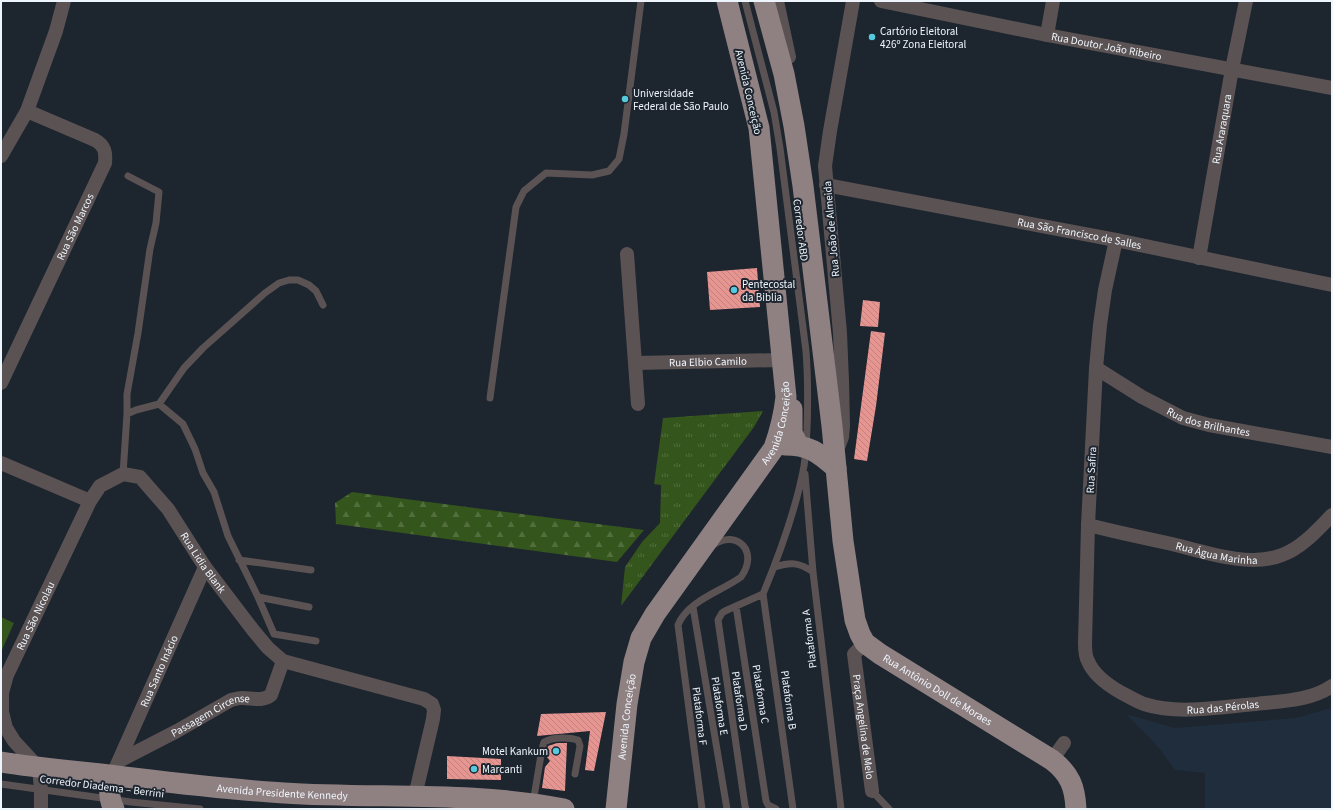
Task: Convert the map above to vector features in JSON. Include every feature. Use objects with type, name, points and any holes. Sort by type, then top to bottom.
[{"type":"main road","name":"Avenida Conceição","points":[[616,809],[628,697],[634,662],[641,638],[655,614],[774,448],[780,432],[786,398],[759,128],[727,1]]},
{"type":"main road","points":[[764,1],[784,74],[794,126],[803,186],[835,463]]},
{"type":"main road","points":[[781,360],[788,367],[794,382],[792,433],[803,453]]},
{"type":"main road","points":[[774,448],[784,445],[803,453],[816,451],[835,463]]},
{"type":"main road","name":"Rua Antônio Doll de Moraes","points":[[835,463],[843,541],[855,620],[865,643],[880,654],[1061,767],[1069,777],[1076,794],[1076,809]]},
{"type":"main road","name":"Avenida Presidente Kennedy","points":[[1,762],[38,768],[115,768],[205,787],[284,793],[492,799],[533,803],[564,809]]},
{"type":"main road","points":[[112,804],[110,787],[115,768]]},
{"type":"street","points":[[1,156],[27,110],[56,31],[64,1]]},
{"type":"street","points":[[777,1],[800,106],[804,148],[803,186]]},
{"type":"street","name":"Rua João de Almeida","points":[[835,463],[842,437],[842,381],[840,333],[825,166],[853,1]]},
{"type":"street","name":"Rua Doutor João Ribeiro","points":[[881,1],[1047,35],[1332,88]]},
{"type":"street","points":[[1047,35],[1053,1]]},
{"type":"street","name":"Rua Araraquara","points":[[1199,258],[1232,69],[1246,1]]},
{"type":"street","name":"Rua São Marcos","points":[[1,383],[105,163],[106,155],[105,149],[95,140],[27,110]]},
{"type":"street","name":"Rua São Francisco de Salles","points":[[826,185],[1116,240],[1332,285]]},
{"type":"street","name":"Rua Safira","points":[[1116,240],[1105,290],[1096,368],[1084,643],[1087,660],[1091,668],[1102,679],[1116,689]]},
{"type":"street","points":[[628,254],[638,404]]},
{"type":"street","name":"Rua Elbio Camilo","points":[[635,362],[781,360]]},
{"type":"street","name":"Rua dos Brilhantes","points":[[1096,368],[1142,397],[1183,418],[1209,425],[1332,447]]},
{"type":"street","points":[[1,463],[90,501]]},
{"type":"street","name":"Rua São Nicolau","points":[[38,768],[14,741],[6,728],[2,712],[2,693],[7,675],[90,501],[100,486],[123,474]]},
{"type":"street","name":"Rua Lidia Blank","points":[[123,474],[140,477],[168,509],[205,567],[253,630],[268,648],[283,661],[424,699],[432,704],[434,710],[433,719],[415,796]]},
{"type":"street","name":"Rua Água Marinha","points":[[1088,525],[1225,557],[1249,560],[1269,559],[1284,555],[1297,547],[1332,515]]},
{"type":"street","name":"Rua Santo Inácio","points":[[115,768],[205,567]]},
{"type":"street","name":"Praça Angelina de Melo","points":[[865,643],[854,654],[872,791]]},
{"type":"street","name":"Passagem Circense","points":[[115,768],[231,700],[241,698],[261,700],[268,698],[272,695],[283,661]]},
{"type":"street","name":"Rua das Pérolas","points":[[1116,689],[1143,703],[1158,708],[1176,710],[1225,707],[1297,699],[1314,695],[1332,686]]},
{"type":"street","points":[[1052,760],[1064,743]]},
{"type":"street","points":[[38,768],[41,790],[41,809]]},
{"type":"lane","points":[[490,398],[516,207],[524,191],[546,173],[592,175],[609,171],[619,159],[624,134],[640,1]]},
{"type":"lane","name":"Corredor ABD","points":[[745,1],[774,112],[781,155],[806,351],[808,378],[808,403],[803,453]]},
{"type":"lane","points":[[123,474],[127,394],[138,333],[150,249],[156,223],[159,192],[128,176]]},
{"type":"lane","points":[[127,414],[159,404],[184,368],[203,348],[265,293],[279,283],[289,280],[298,280],[309,285],[316,292],[323,305]]},
{"type":"lane","points":[[159,404],[183,424],[195,449],[203,473],[214,492],[228,536],[258,597],[274,634],[316,641]]},
{"type":"lane","points":[[736,606],[763,594],[775,566],[797,496],[803,453]]},
{"type":"lane","name":"Plataforma A","points":[[803,453],[813,572],[840,809]]},
{"type":"lane","points":[[693,607],[741,577],[745,571],[748,558],[746,549],[741,543],[734,540],[717,542],[696,556]]},
{"type":"lane","points":[[239,560],[311,570]]},
{"type":"lane","points":[[775,566],[784,564],[800,564],[813,572]]},
{"type":"lane","name":"Plataforma B","points":[[763,594],[793,809]]},
{"type":"lane","points":[[258,597],[309,607]]},
{"type":"lane","name":"Plataforma D","points":[[736,606],[725,610],[718,620],[743,798],[746,809]]},
{"type":"lane","name":"Plataforma C","points":[[736,606],[766,802],[768,805],[776,809]]},
{"type":"lane","name":"Plataforma F","points":[[693,607],[680,620],[678,625],[702,809]]},
{"type":"lane","name":"Plataforma E","points":[[693,607],[727,809]]},
{"type":"lane","points":[[533,803],[544,742],[550,739],[573,738],[578,740],[580,746],[575,774]]},
{"type":"lane","name":"Corredor Diadema – Berrini","points":[[1,784],[112,804],[131,802],[200,809]]},
{"type":"lane","name":"Praça Angelina de Melo","points":[[872,791],[890,809]]},
{"type":"shaded area","points":[[1332,708],[1332,809],[1205,809],[1205,773],[1175,770],[1159,748],[1126,714],[1175,728],[1295,718]]},
{"type":"green space","points":[[763,411],[754,427],[621,606],[625,567],[642,542],[660,523],[661,485],[654,484],[663,418]]},
{"type":"green space","points":[[352,492],[644,530],[617,562],[336,524],[335,503]]},
{"type":"green space","points":[[1,617],[14,623],[1,652]]},
{"type":"building","name":"Pentecostal da Biblia","points":[[757,268],[760,307],[710,310],[707,272]]},
{"type":"building","points":[[863,300],[880,302],[878,327],[860,326]]},
{"type":"building","points":[[871,331],[885,333],[876,406],[867,461],[854,459]]},
{"type":"building","points":[[606,712],[594,771],[585,770],[590,731],[537,736],[541,714]]},
{"type":"building","points":[[557,743],[567,743],[565,791],[542,788],[545,767],[550,761],[546,756],[548,746]]},
{"type":"building","name":"Marcanti","points":[[447,756],[501,759],[501,780],[447,779]]},
{"type":"place","name":"Cartório Eleitoral 426º Zona Eleitoral","points":[[872,37]]},
{"type":"place","name":"Universidade Federal de São Paulo","points":[[625,99]]},
{"type":"place","name":"Pentecostal da Biblia","points":[[734,290]]},
{"type":"place","name":"Motel Kankum","points":[[556,751]]},
{"type":"place","name":"Marcanti","points":[[474,769]]}]
